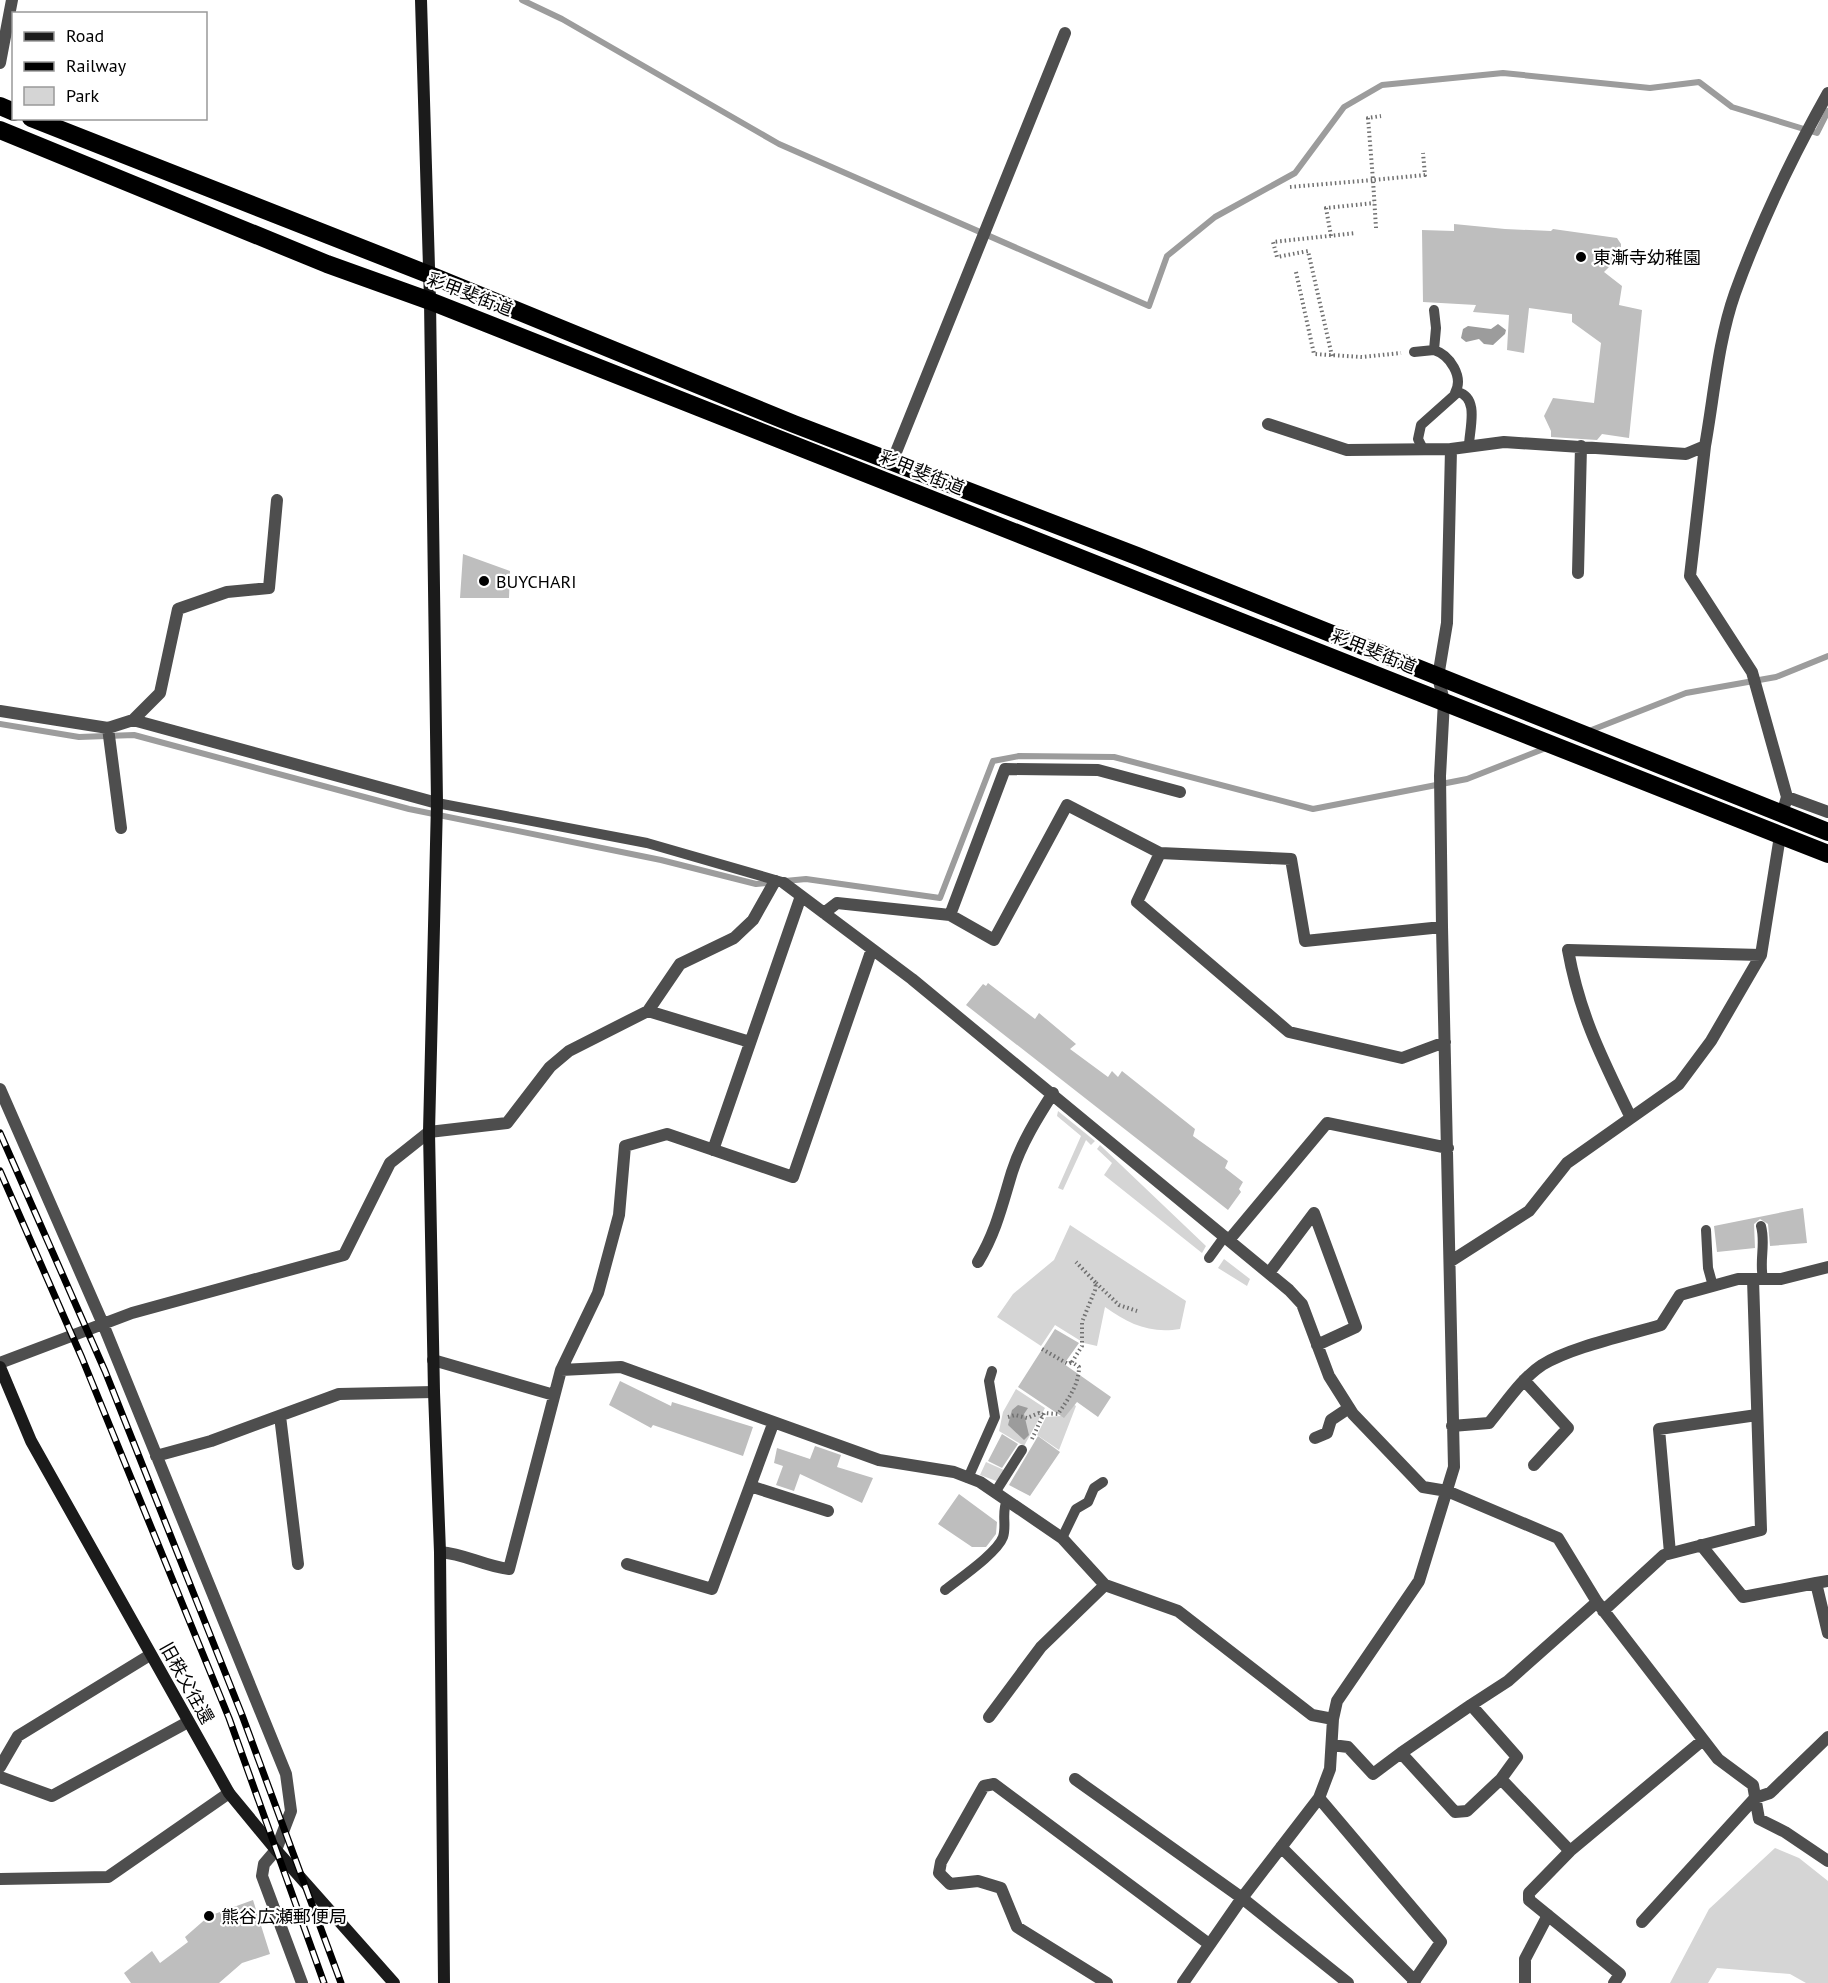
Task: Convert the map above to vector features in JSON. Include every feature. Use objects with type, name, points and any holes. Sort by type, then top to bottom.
[{"type":"highway","name":"彩甲斐街道","points":[[36,120],[1438,677],[1784,806],[1828,832]]},
{"type":"highway","name":"彩甲斐街道","points":[[0,130],[327,264],[430,301],[1828,854]]},
{"type":"street","points":[[0,63],[12,0]]},
{"type":"street","points":[[421,0],[430,275],[437,803],[429,1132],[433,1360],[440,1552],[444,1983]]},
{"type":"street","points":[[892,462],[1065,33]]},
{"type":"street","points":[[1828,93],[1800,142],[1734,294],[1705,446],[1690,576],[1752,672],[1784,806],[1828,812]]},
{"type":"street","points":[[1268,424],[1347,450],[1451,449],[1504,442],[1686,454],[1705,446]]},
{"type":"street","points":[[1578,573],[1581,446]]},
{"type":"street","points":[[1184,1983],[1242,1898],[1319,1798],[1330,1769],[1333,1719],[1337,1701],[1419,1581],[1454,1467],[1440,776],[1444,701],[1438,677],[1447,623],[1451,449]]},
{"type":"street","points":[[0,711],[108,728],[133,720],[160,693],[178,609],[227,592],[269,588],[277,500]]},
{"type":"street","points":[[133,720],[437,803]]},
{"type":"street","points":[[108,728],[120,828]]},
{"type":"street","points":[[950,915],[1005,768],[1098,770],[1180,792]]},
{"type":"street","points":[[824,913],[837,903],[950,915],[994,940],[1067,805],[1161,853],[1291,859],[1305,941],[1442,927]]},
{"type":"street","points":[[1451,1261],[1529,1211],[1567,1163],[1679,1084],[1711,1041],[1761,955],[1780,836]]},
{"type":"street","points":[[1161,853],[1137,902],[1288,1032],[1402,1058],[1445,1042]]},
{"type":"street","points":[[0,1365],[132,1313],[344,1256],[390,1163],[429,1132],[507,1123],[550,1067],[568,1051],[648,1011],[680,964],[734,938],[753,920],[779,882],[872,949],[1053,1094],[1269,1273],[1302,1304],[1329,1376],[1349,1408],[1423,1487],[1447,1491],[1558,1538],[1600,1607],[1703,1740],[1718,1759],[1753,1785],[1759,1819],[1821,1854],[1828,1861]]},
{"type":"street","points":[[713,1150],[801,896]]},
{"type":"street","points":[[440,1552],[463,1554],[486,1566],[508,1569],[561,1370],[598,1293],[619,1215],[626,1146],[667,1134],[793,1177],[872,949]]},
{"type":"street","points":[[1631,1118],[1590,1033],[1576,993],[1568,950],[1761,955]]},
{"type":"street","points":[[648,1011],[750,1042]]},
{"type":"street","points":[[0,1089],[104,1324],[286,1774],[291,1811],[276,1850],[264,1864],[262,1876],[302,1983]]},
{"type":"street","points":[[978,1262],[993,1237],[1013,1170],[1026,1140],[1053,1094]]},
{"type":"street","points":[[1227,1238],[1327,1123],[1448,1148]]},
{"type":"street","points":[[1269,1273],[1314,1214],[1356,1327],[1317,1345]]},
{"type":"street","points":[[1452,1426],[1489,1423],[1524,1380],[1543,1364],[1594,1344],[1661,1325],[1680,1295],[1738,1279],[1781,1279],[1828,1267]]},
{"type":"street","points":[[1332,1745],[1348,1747],[1373,1774],[1508,1681],[1664,1555],[1761,1530],[1757,1415],[1758,1279]]},
{"type":"street","points":[[433,1360],[554,1395]]},
{"type":"street","name":"旧秩父往還","points":[[0,1365],[31,1441],[229,1793],[276,1850],[394,1983]]},
{"type":"street","points":[[561,1370],[621,1367],[773,1424],[879,1460],[954,1472],[968,1478],[996,1491],[1062,1538],[1106,1585],[1178,1611],[1312,1715],[1333,1719]]},
{"type":"street","points":[[1524,1380],[1568,1428],[1534,1465]]},
{"type":"street","points":[[156,1456],[212,1442],[339,1394],[434,1392]]},
{"type":"street","points":[[1315,1438],[1327,1433],[1331,1420],[1349,1408]]},
{"type":"street","points":[[1670,1553],[1659,1429],[1757,1415]]},
{"type":"street","points":[[280,1416],[298,1564]]},
{"type":"street","points":[[627,1564],[712,1588],[773,1424]]},
{"type":"street","points":[[750,1486],[828,1511]]},
{"type":"street","points":[[1701,1545],[1743,1597],[1822,1582],[1828,1634]]},
{"type":"street","points":[[989,1717],[1041,1647],[1106,1585]]},
{"type":"street","points":[[0,1767],[18,1736],[150,1655]]},
{"type":"street","points":[[1401,1753],[1455,1812],[1467,1811],[1501,1779],[1517,1757],[1471,1705]]},
{"type":"street","points":[[0,1777],[52,1796],[188,1722]]},
{"type":"street","points":[[1642,1922],[1755,1798],[1770,1793],[1828,1737]]},
{"type":"street","points":[[1614,1983],[1620,1974],[1529,1900],[1529,1893],[1570,1851],[1703,1740]]},
{"type":"street","points":[[1075,1779],[1242,1898],[1347,1983]]},
{"type":"street","points":[[1501,1779],[1570,1851]]},
{"type":"street","points":[[1104,1982],[1017,1927],[1001,1888],[978,1881],[950,1884],[939,1873],[941,1862],[984,1786],[994,1784],[1209,1944]]},
{"type":"street","points":[[0,1879],[108,1877],[229,1793]]},
{"type":"street","points":[[1281,1847],[1414,1982],[1441,1942],[1319,1798]]},
{"type":"street","points":[[1526,1983],[1525,1959],[1548,1916]]},
{"type":"lane","points":[[1434,310],[1434,350]]},
{"type":"lane","points":[[1414,352],[1434,350],[1455,369],[1458,381],[1455,393],[1444,406],[1432,413],[1421,425],[1418,439],[1423,449]]},
{"type":"lane","points":[[1455,393],[1463,393],[1470,402],[1469,446]]},
{"type":"lane","points":[[437,803],[647,843],[779,882]]},
{"type":"lane","points":[[1758,1279],[1764,1247],[1761,1226]]},
{"type":"lane","points":[[1706,1230],[1708,1268],[1713,1286]]},
{"type":"lane","points":[[1209,1258],[1227,1238]]},
{"type":"lane","points":[[968,1478],[995,1418],[989,1381],[992,1371]]},
{"type":"lane","points":[[996,1491],[1024,1446]]},
{"type":"lane","points":[[1062,1538],[1076,1509],[1088,1502],[1094,1488],[1103,1482]]},
{"type":"lane","points":[[945,1590],[996,1550],[1004,1533],[1003,1515],[1008,1500]]},
{"type":"path","points":[[1376,228],[1368,118],[1381,116]]},
{"type":"path","points":[[1290,187],[1425,175],[1423,153]]},
{"type":"path","points":[[1331,236],[1326,208],[1374,203]]},
{"type":"path","points":[[1332,356],[1308,251],[1277,257],[1273,242],[1356,233]]},
{"type":"path","points":[[1296,272],[1314,354],[1362,357],[1414,352]]},
{"type":"path","points":[[1076,1262],[1119,1305],[1137,1311]]},
{"type":"path","points":[[1042,1349],[1061,1361],[1068,1364],[1072,1362],[1082,1346],[1082,1322],[1096,1283]]},
{"type":"path","points":[[1024,1446],[1030,1443],[1044,1413],[1058,1414],[1074,1390],[1079,1367],[1072,1362]]},
{"type":"path","points":[[1006,1425],[1008,1417],[1015,1415],[1027,1418],[1037,1414],[1043,1416]]},
{"type":"green space","points":[[1058,1111],[1095,1141],[1091,1145],[1086,1140],[1063,1190],[1058,1188],[1081,1136],[1057,1116]]},
{"type":"green space","points":[[1100,1145],[1206,1246],[1202,1253],[1104,1175],[1112,1163],[1097,1149]]},
{"type":"green space","points":[[1070,1225],[1186,1301],[1180,1329],[1149,1329],[1131,1323],[1105,1307],[1097,1346],[1084,1343],[1055,1325],[1041,1346],[997,1317],[1013,1294],[1054,1260]]},
{"type":"green space","points":[[1224,1259],[1250,1279],[1247,1286],[1218,1268]]},
{"type":"green space","points":[[1016,1389],[1045,1408],[1024,1446],[999,1431],[1003,1412]]},
{"type":"green space","points":[[1070,1402],[1076,1406],[1059,1450],[1037,1435],[1046,1417],[1061,1416]]},
{"type":"green space","points":[[986,1462],[1004,1470],[999,1482],[980,1475]]},
{"type":"green space","points":[[1775,1848],[1799,1858],[1828,1881],[1828,1983],[1806,1983],[1790,1974],[1717,1968],[1708,1983],[1670,1983],[1709,1909]]},
{"type":"shaded area","points":[[1498,324],[1506,330],[1505,334],[1493,345],[1484,344],[1479,339],[1466,342],[1461,338],[1463,329],[1468,326],[1491,329]]},
{"type":"shaded area","points":[[1018,1405],[1028,1408],[1024,1414],[1029,1435],[1024,1440],[1008,1425],[1012,1410]]},
{"type":"building","points":[[1454,224],[1505,229],[1551,231],[1553,229],[1617,238],[1621,244],[1621,255],[1604,272],[1622,286],[1619,305],[1642,310],[1629,438],[1602,434],[1597,440],[1551,437],[1551,431],[1544,416],[1553,398],[1594,403],[1601,343],[1572,322],[1572,314],[1529,308],[1524,353],[1507,350],[1509,315],[1473,312],[1476,305],[1423,302],[1422,230],[1454,231]]},
{"type":"building","points":[[463,554],[510,571],[509,598],[460,598]]},
{"type":"building","points":[[988,983],[1035,1019],[1039,1013],[1076,1044],[1070,1049],[1108,1077],[1112,1071],[1118,1077],[1122,1071],[1195,1129],[1193,1136],[1228,1161],[1225,1168],[1243,1182],[1239,1189],[1241,1192],[1228,1210],[966,1005],[983,984],[986,986]]},
{"type":"building","points":[[1803,1208],[1807,1243],[1770,1246],[1768,1224],[1760,1219],[1754,1224],[1755,1248],[1717,1252],[1714,1226]]},
{"type":"building","points":[[1055,1329],[1079,1343],[1064,1364],[1111,1397],[1098,1417],[1077,1402],[1064,1418],[1018,1387]]},
{"type":"building","points":[[620,1381],[671,1406],[672,1402],[753,1427],[743,1456],[653,1425],[651,1428],[609,1405]]},
{"type":"building","points":[[1002,1434],[1018,1444],[1002,1468],[988,1461]]},
{"type":"building","points":[[1038,1436],[1060,1452],[1030,1496],[1009,1485]]},
{"type":"building","points":[[815,1446],[841,1455],[837,1467],[873,1478],[862,1503],[800,1474],[794,1491],[776,1485],[783,1466],[774,1463],[777,1448],[810,1459]]},
{"type":"building","points":[[959,1494],[997,1522],[996,1534],[986,1547],[972,1547],[938,1524]]},
{"type":"building","points":[[253,1900],[270,1954],[242,1963],[219,1983],[131,1983],[124,1973],[152,1951],[160,1963],[188,1942],[185,1937],[209,1916]]},
{"type":"waterway","points":[[522,0],[562,19],[779,144],[1149,306],[1167,256],[1215,217],[1295,173],[1344,107],[1382,85],[1503,73],[1650,88],[1699,82],[1732,107],[1817,133],[1828,111]]},
{"type":"waterway","points":[[1589,731],[1686,693],[1776,677],[1828,656]]},
{"type":"waterway","points":[[0,724],[79,737],[134,735],[409,809],[661,860],[756,884],[775,882]]},
{"type":"waterway","points":[[785,881],[806,879],[940,898],[993,761],[1019,756],[1114,757],[1313,809],[1467,779],[1546,748]]},
{"type":"railway","points":[[0,1133],[105,1371],[242,1715],[341,1983]]},
{"type":"railway","points":[[0,1171],[82,1358],[229,1718],[324,1983]]},
{"type":"place","name":"東漸寺幼稚園","points":[[1581,257]]},
{"type":"place","name":"BUYCHARI","points":[[484,581]]},
{"type":"place","name":"熊谷広瀬郵便局","points":[[209,1916]]}]
